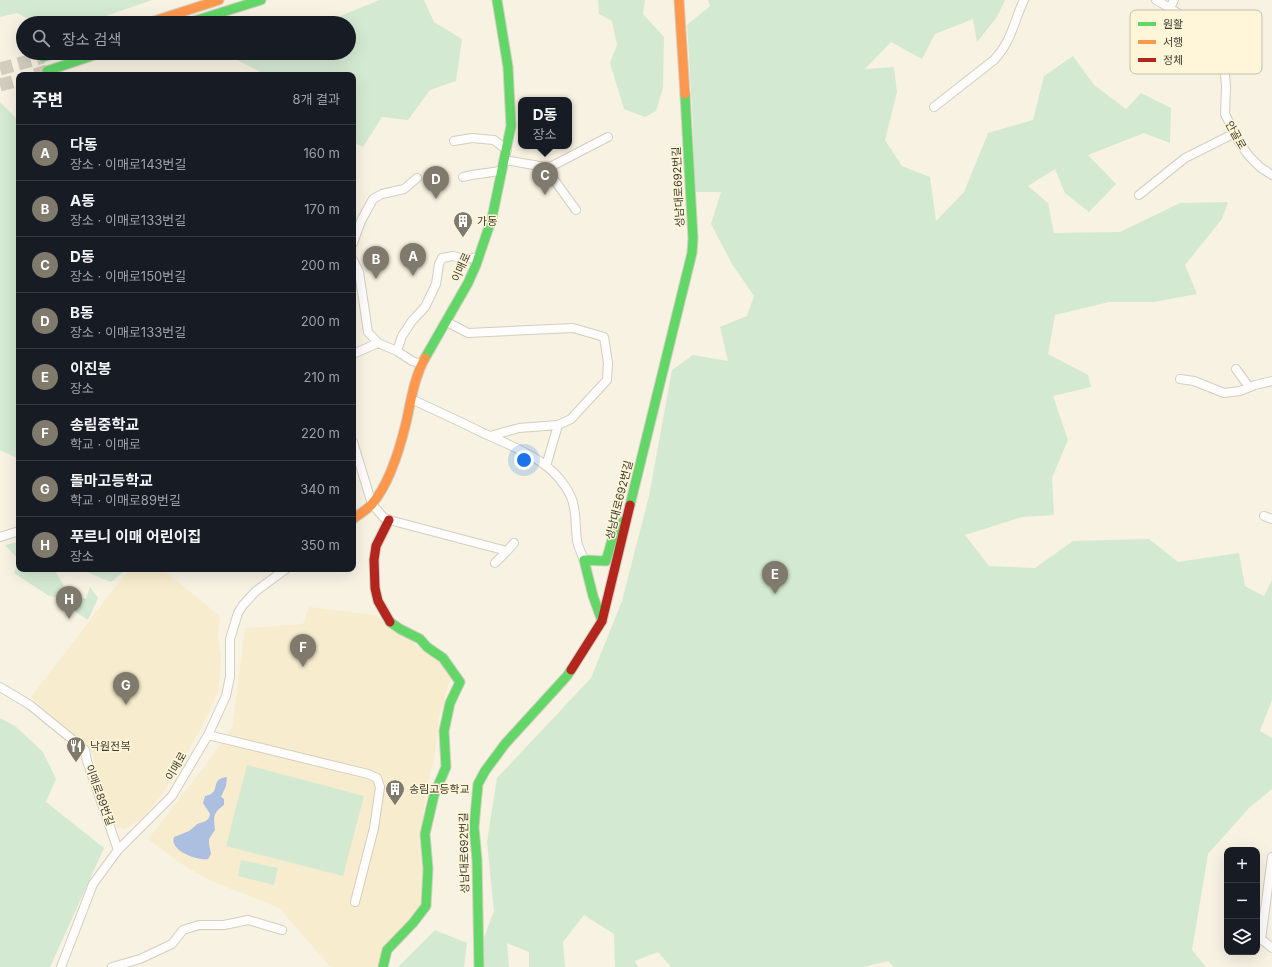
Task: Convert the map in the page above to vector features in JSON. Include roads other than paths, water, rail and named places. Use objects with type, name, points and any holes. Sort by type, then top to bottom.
[{"type":"street","points":[[170,16],[219,0]]},
{"type":"street","points":[[210,16],[261,0]]},
{"type":"street","name":"이매로","points":[[356,517],[372,504],[384,487],[392,470],[422,364],[468,283],[492,218],[512,124],[508,67],[497,0]]},
{"type":"street","name":"성남대로692번길","points":[[479,967],[474,827],[478,784],[485,771],[505,744],[567,676],[602,621],[692,252],[679,0]]},
{"type":"street","points":[[934,107],[1002,52],[1007,44],[1017,14],[1024,0]]},
{"type":"street","name":"안골로","points":[[1156,0],[1173,10]]},
{"type":"street","points":[[1170,8],[1174,0]]},
{"type":"street","points":[[47,71],[79,60]]},
{"type":"street","name":"안골로","points":[[1225,74],[1225,114],[1249,156],[1260,167],[1272,175]]},
{"type":"street","points":[[1139,195],[1185,158],[1235,133]]},
{"type":"street","points":[[505,160],[545,167],[552,166],[608,137]]},
{"type":"street","points":[[454,140],[472,138],[494,140],[507,150]]},
{"type":"street","points":[[545,167],[576,210]]},
{"type":"street","points":[[463,177],[472,174],[502,170]]},
{"type":"street","points":[[356,235],[361,221],[373,199],[382,194],[404,189],[417,178]]},
{"type":"street","points":[[397,351],[406,330],[425,307],[436,284],[439,264],[442,258],[454,256],[464,259],[478,257]]},
{"type":"street","points":[[356,266],[359,272],[368,332],[378,343],[397,351],[412,361],[422,364]]},
{"type":"street","points":[[447,322],[468,333],[573,328],[604,337],[608,363],[607,380],[571,419],[558,425],[519,428],[490,436]]},
{"type":"street","points":[[356,353],[378,343]]},
{"type":"street","points":[[1236,369],[1249,387]]},
{"type":"street","points":[[1180,379],[1194,381],[1224,393],[1240,391],[1255,385],[1272,381]]},
{"type":"street","points":[[411,399],[509,444],[538,460],[564,484],[572,498],[576,515],[578,545],[584,560],[592,596],[602,621]]},
{"type":"street","points":[[546,466],[558,425]]},
{"type":"street","points":[[356,452],[372,504],[383,517],[389,520],[507,551]]},
{"type":"street","points":[[584,560],[606,561],[614,533],[626,519]]},
{"type":"street","points":[[383,967],[387,950],[413,923],[426,906],[428,869],[425,834],[434,795],[446,767],[444,731],[450,704],[460,682],[443,658],[427,647],[420,639],[390,622],[378,601],[375,588],[374,560],[376,546],[389,520]]},
{"type":"street","points":[[0,537],[16,532]]},
{"type":"street","points":[[495,563],[514,543]]},
{"type":"street","name":"이매로","points":[[61,967],[93,884],[118,850],[172,796],[208,735],[226,696],[230,677],[230,640],[238,612],[243,604],[256,591],[282,572]]},
{"type":"street","name":"이매로89번길","points":[[0,687],[30,705],[84,750],[118,850]]},
{"type":"street","points":[[208,735],[368,774],[377,778],[380,787],[374,828],[355,902]]},
{"type":"street","points":[[1272,856],[1261,939],[1272,948]]},
{"type":"street","points":[[112,967],[140,959],[172,944],[184,930],[198,925],[224,925],[248,920],[282,930]]},
{"type":"water","points":[[227,777],[226,786],[221,797],[224,799],[224,805],[216,813],[214,818],[215,830],[209,839],[211,854],[208,859],[203,859],[185,854],[176,847],[174,837],[189,831],[197,824],[206,821],[209,818],[210,814],[203,803],[205,796],[213,792],[218,780]]},
{"type":"tunnel","points":[[0,69],[32,60]]},
{"type":"tunnel","points":[[0,85],[16,81]]},
{"type":"place","name":"D동","points":[[545,195]]},
{"type":"place","name":"B동","points":[[436,199]]},
{"type":"place","name":"가동","points":[[463,238]]},
{"type":"place","name":"다동","points":[[413,276]]},
{"type":"place","name":"A동","points":[[376,279]]},
{"type":"place","name":"이진봉","points":[[775,594]]},
{"type":"place","name":"푸르니 이매 어린이집","points":[[69,619]]},
{"type":"place","name":"송림중학교","points":[[303,667]]},
{"type":"place","name":"돌마고등학교","points":[[126,705]]},
{"type":"place","name":"낙원전복","points":[[76,763]]},
{"type":"place","name":"송림고등학교","points":[[395,806]]}]
